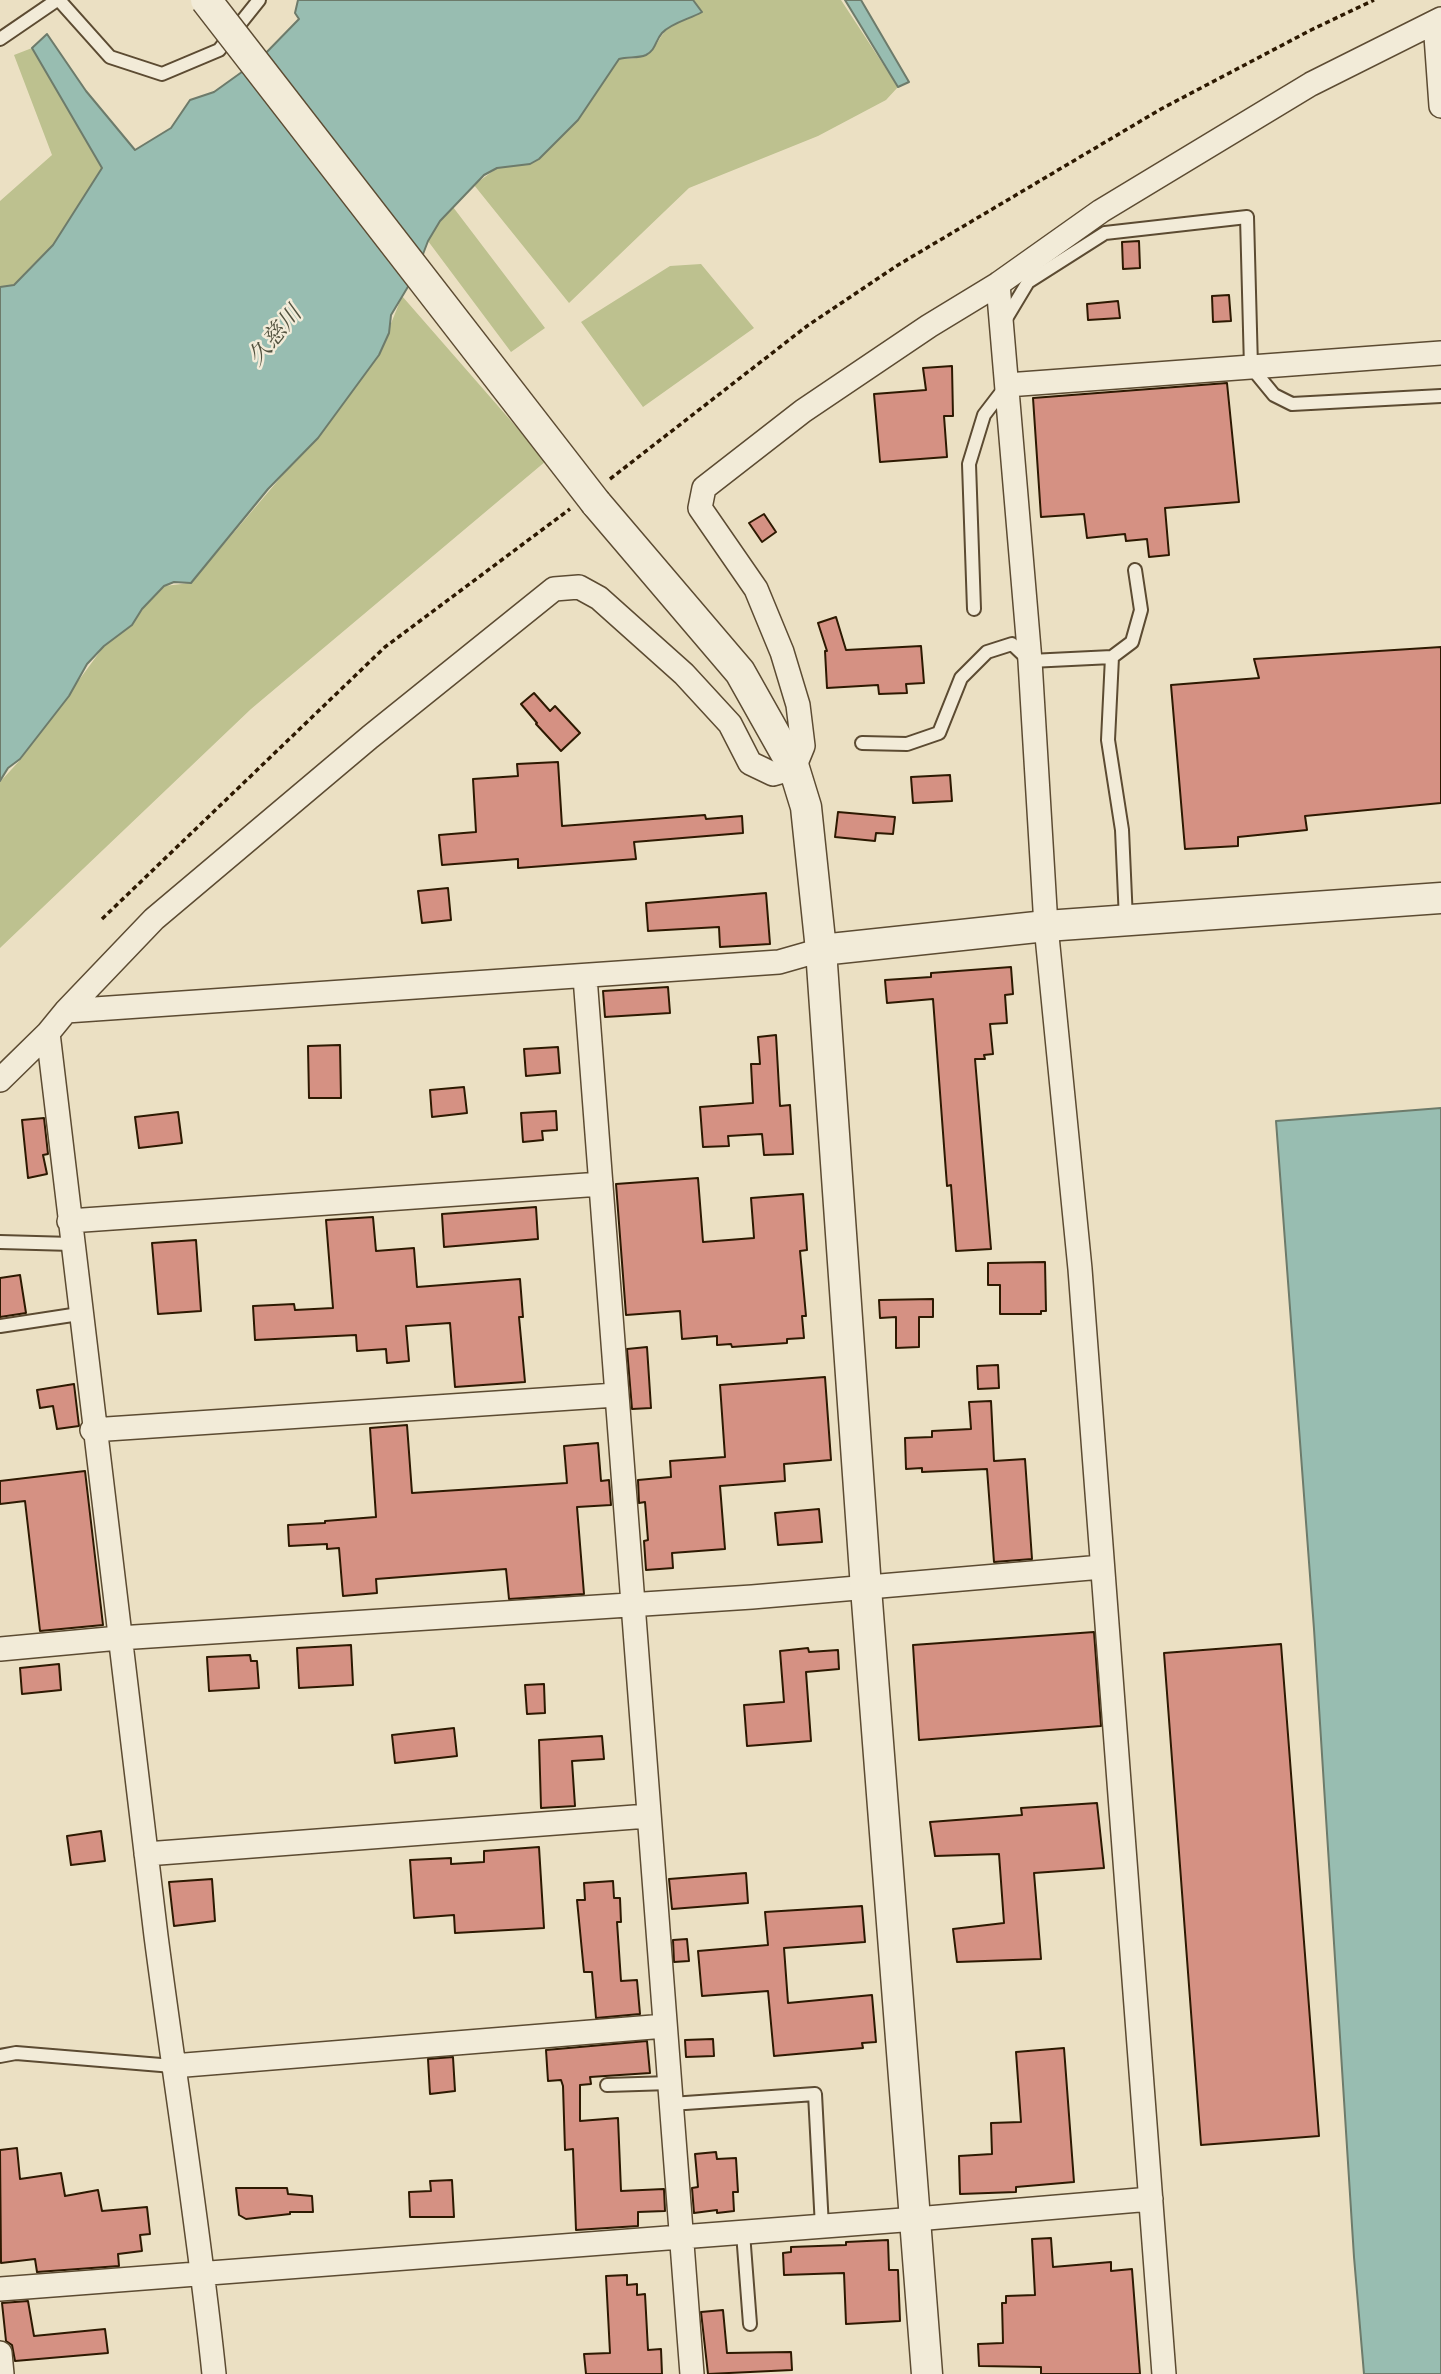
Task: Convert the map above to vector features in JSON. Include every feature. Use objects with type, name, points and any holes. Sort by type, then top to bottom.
[{"type":"street","points":[[206,0],[590,499],[740,672],[794,768],[806,807],[821,950],[866,1588],[927,2374]]},
{"type":"street","points":[[794,768],[803,746],[802,736],[798,705],[782,652],[756,589],[700,508],[704,488],[803,411],[929,326],[998,284],[1101,211],[1311,84],[1438,20],[1441,106]]},
{"type":"street","points":[[998,284],[1030,661],[1046,926],[1080,1269],[1164,2374]]},
{"type":"street","points":[[1007,385],[1441,353]]},
{"type":"street","points":[[0,1080],[48,1033],[154,919],[370,737],[554,589],[579,587],[599,598],[693,684],[730,724],[750,763],[773,774],[794,768]]},
{"type":"street","points":[[66,1011],[779,962],[821,950],[1046,926],[1441,898]]},
{"type":"street","points":[[585,977],[692,2374]]},
{"type":"street","points":[[48,1033],[92,1430],[173,2066],[204,2273],[214,2374]]},
{"type":"street","points":[[70,1233],[601,1184]]},
{"type":"street","points":[[92,1430],[616,1395]]},
{"type":"street","points":[[0,1649],[119,1638],[632,1606],[1102,1567]]},
{"type":"street","points":[[146,1854],[648,1816]]},
{"type":"street","points":[[173,2066],[665,2026]]},
{"type":"street","points":[[0,2289],[822,2227],[1150,2199]]},
{"type":"street","points":[[0,2353],[2,2374]]},
{"type":"lane","points":[[0,39],[58,0],[110,57],[162,74],[219,50],[259,0]]},
{"type":"lane","points":[[1002,326],[1028,282],[1105,233],[1247,217],[1251,367],[1273,395],[1292,404],[1441,396]]},
{"type":"lane","points":[[974,609],[969,464],[984,415],[1007,385]]},
{"type":"lane","points":[[862,743],[907,744],[939,733],[961,678],[988,652],[1012,645],[1030,661],[1112,657],[1132,642],[1141,610],[1135,570]]},
{"type":"lane","points":[[1112,657],[1108,740],[1122,830],[1126,920]]},
{"type":"lane","points":[[0,1242],[70,1233]]},
{"type":"lane","points":[[0,1326],[79,1314]]},
{"type":"lane","points":[[0,2056],[16,2053],[173,2066]]},
{"type":"lane","points":[[607,2085],[671,2094],[815,2094],[822,2227]]},
{"type":"lane","points":[[743,2233],[750,2324]]},
{"type":"path","points":[[102,919],[385,647],[590,499],[807,326],[898,265],[1161,109],[1374,0]]},
{"type":"green space","points":[[693,0],[841,0],[898,87],[886,100],[818,136],[689,188],[569,303],[474,185],[497,168],[530,164],[619,59],[646,55],[667,29],[701,12]]},
{"type":"green space","points":[[32,48],[102,168],[53,245],[14,285],[0,287],[0,201],[52,155],[14,55]]},
{"type":"green space","points":[[453,207],[545,328],[511,352],[428,241],[440,221]]},
{"type":"green space","points":[[701,264],[754,328],[643,407],[581,322],[670,266]]},
{"type":"green space","points":[[402,296],[546,461],[251,709],[0,948],[0,782],[21,759],[104,646],[164,586],[191,583],[292,464],[384,341]]},
{"type":"water","name":"久慈川","points":[[298,0],[693,0],[702,12],[666,30],[652,51],[646,55],[619,59],[578,120],[539,159],[530,164],[497,168],[484,175],[440,221],[428,241],[415,275],[391,315],[389,333],[379,355],[318,438],[268,489],[191,583],[174,582],[164,586],[142,609],[132,625],[104,646],[87,664],[69,696],[0,781],[0,287],[14,285],[53,245],[102,168],[32,48],[47,34],[86,91],[135,150],[171,128],[190,100],[214,92],[260,59],[299,19],[295,13]]},
{"type":"water","points":[[845,0],[861,0],[909,82],[898,87]]},
{"type":"water","points":[[1441,1108],[1441,2374],[1364,2374],[1354,2257],[1314,1629],[1276,1121]]},
{"type":"building","points":[[1139,241],[1140,268],[1123,269],[1122,242]]},
{"type":"building","points":[[1229,295],[1231,321],[1213,322],[1212,296]]},
{"type":"building","points":[[1118,301],[1120,318],[1088,320],[1087,304]]},
{"type":"building","points":[[952,366],[953,416],[944,416],[947,457],[880,462],[874,394],[926,390],[923,368]]},
{"type":"building","points":[[1227,383],[1239,502],[1165,508],[1169,555],[1149,557],[1147,539],[1126,541],[1125,534],[1087,538],[1084,514],[1041,517],[1033,398]]},
{"type":"building","points":[[764,514],[776,532],[762,542],[749,523]]},
{"type":"building","points":[[836,617],[846,650],[921,646],[924,683],[906,684],[907,693],[879,694],[878,685],[827,688],[827,651],[818,623]]},
{"type":"building","points":[[1441,647],[1441,803],[1305,816],[1307,830],[1238,837],[1238,846],[1185,849],[1171,685],[1259,678],[1254,659]]},
{"type":"building","points":[[534,693],[550,711],[555,706],[580,733],[561,751],[521,704]]},
{"type":"building","points":[[558,762],[562,826],[705,815],[706,819],[742,816],[743,833],[634,842],[636,859],[518,868],[518,859],[442,865],[439,835],[476,832],[473,779],[518,776],[517,764]]},
{"type":"building","points":[[950,775],[952,801],[913,803],[911,777]]},
{"type":"building","points":[[838,812],[895,817],[893,834],[876,833],[875,841],[835,837]]},
{"type":"building","points":[[448,888],[451,920],[422,923],[418,891]]},
{"type":"building","points":[[766,893],[770,944],[720,947],[719,927],[648,931],[646,903]]},
{"type":"building","points":[[1011,967],[1013,994],[1005,995],[1007,1023],[990,1024],[993,1054],[984,1055],[985,1059],[975,1059],[991,1249],[956,1251],[951,1185],[947,1186],[933,999],[887,1003],[885,980],[931,977],[931,973]]},
{"type":"building","points":[[668,987],[670,1013],[605,1017],[603,991]]},
{"type":"building","points":[[776,1035],[780,1106],[790,1105],[793,1154],[764,1155],[762,1134],[728,1136],[729,1146],[703,1147],[700,1107],[753,1103],[751,1064],[760,1064],[758,1037]]},
{"type":"building","points":[[340,1045],[341,1098],[309,1098],[308,1046]]},
{"type":"building","points":[[558,1047],[560,1073],[526,1076],[524,1049]]},
{"type":"building","points":[[464,1087],[467,1113],[432,1117],[430,1090]]},
{"type":"building","points":[[556,1111],[557,1130],[542,1131],[543,1140],[523,1142],[521,1113]]},
{"type":"building","points":[[178,1112],[182,1143],[139,1148],[135,1117]]},
{"type":"building","points":[[44,1118],[48,1154],[43,1155],[47,1174],[28,1178],[22,1120]]},
{"type":"building","points":[[698,1178],[703,1242],[754,1238],[751,1198],[803,1194],[807,1250],[800,1251],[806,1316],[802,1316],[804,1338],[787,1339],[787,1343],[732,1347],[731,1344],[717,1345],[717,1336],[682,1339],[680,1311],[626,1315],[616,1184]]},
{"type":"building","points":[[536,1207],[538,1239],[444,1247],[442,1214]]},
{"type":"building","points":[[373,1217],[376,1251],[414,1248],[417,1287],[520,1279],[523,1317],[519,1317],[525,1382],[455,1387],[450,1323],[406,1326],[409,1361],[387,1363],[386,1349],[357,1351],[356,1335],[255,1340],[253,1306],[294,1304],[295,1310],[333,1308],[326,1220]]},
{"type":"building","points":[[196,1240],[201,1311],[158,1314],[152,1243]]},
{"type":"building","points":[[1045,1262],[1046,1311],[1041,1311],[1041,1314],[1000,1314],[1000,1285],[988,1285],[988,1263]]},
{"type":"building","points":[[20,1275],[26,1313],[0,1317],[0,1278]]},
{"type":"building","points":[[933,1299],[933,1317],[919,1317],[919,1347],[896,1348],[896,1317],[880,1318],[879,1300]]},
{"type":"building","points":[[647,1347],[651,1408],[632,1409],[627,1349]]},
{"type":"building","points":[[998,1365],[999,1388],[978,1389],[977,1366]]},
{"type":"building","points":[[825,1377],[831,1460],[784,1464],[785,1481],[720,1486],[725,1549],[672,1553],[673,1568],[646,1570],[644,1541],[648,1540],[645,1502],[639,1503],[638,1480],[671,1477],[670,1461],[725,1457],[720,1385]]},
{"type":"building","points":[[74,1384],[79,1426],[57,1429],[53,1406],[40,1408],[37,1390]]},
{"type":"building","points":[[991,1401],[994,1461],[1025,1459],[1032,1559],[994,1562],[987,1469],[922,1472],[922,1468],[906,1469],[905,1438],[932,1437],[932,1431],[971,1429],[969,1402]]},
{"type":"building","points":[[407,1425],[412,1493],[567,1483],[564,1446],[598,1443],[601,1481],[609,1480],[611,1505],[577,1507],[584,1594],[509,1599],[506,1569],[376,1579],[377,1593],[343,1596],[339,1548],[327,1549],[327,1544],[289,1546],[288,1525],[376,1517],[370,1428]]},
{"type":"building","points":[[85,1471],[103,1625],[40,1631],[25,1501],[0,1504],[0,1481]]},
{"type":"building","points":[[819,1509],[822,1542],[778,1545],[775,1513]]},
{"type":"building","points":[[1094,1632],[1101,1726],[919,1740],[913,1645]]},
{"type":"building","points":[[1281,1644],[1319,2136],[1201,2145],[1164,1653]]},
{"type":"building","points":[[351,1645],[353,1685],[299,1688],[297,1648]]},
{"type":"building","points":[[808,1648],[809,1652],[838,1650],[839,1669],[806,1672],[811,1741],[747,1746],[744,1705],[784,1702],[780,1651]]},
{"type":"building","points":[[250,1655],[251,1661],[257,1661],[259,1688],[209,1691],[207,1657]]},
{"type":"building","points":[[59,1664],[61,1690],[22,1694],[20,1668]]},
{"type":"building","points":[[544,1684],[545,1713],[527,1714],[525,1685]]},
{"type":"building","points":[[454,1728],[457,1756],[395,1763],[392,1735]]},
{"type":"building","points":[[602,1736],[604,1759],[572,1761],[575,1806],[541,1808],[539,1740]]},
{"type":"building","points":[[1097,1803],[1104,1868],[1034,1873],[1041,1959],[957,1962],[953,1929],[1004,1923],[999,1854],[935,1856],[930,1822],[1022,1815],[1021,1808]]},
{"type":"building","points":[[101,1831],[105,1861],[71,1865],[67,1836]]},
{"type":"building","points":[[539,1847],[544,1928],[455,1933],[454,1915],[414,1918],[410,1860],[451,1858],[451,1864],[484,1862],[484,1851]]},
{"type":"building","points":[[746,1873],[748,1903],[672,1909],[669,1879]]},
{"type":"building","points":[[212,1879],[215,1921],[174,1926],[169,1882]]},
{"type":"building","points":[[613,1881],[614,1898],[620,1898],[621,1922],[617,1922],[621,1981],[637,1980],[640,2014],[596,2018],[592,1972],[584,1972],[577,1900],[585,1900],[584,1883]]},
{"type":"building","points":[[862,1906],[865,1942],[784,1948],[788,2003],[872,1995],[876,2042],[862,2043],[863,2048],[774,2056],[768,1991],[702,1996],[698,1951],[768,1945],[765,1912]]},
{"type":"building","points":[[687,1939],[689,1961],[674,1962],[673,1940]]},
{"type":"building","points":[[713,2039],[714,2056],[686,2057],[685,2040]]},
{"type":"building","points":[[647,2041],[650,2073],[590,2077],[591,2084],[580,2085],[580,2121],[618,2118],[621,2191],[664,2189],[665,2211],[638,2212],[638,2226],[576,2230],[573,2149],[565,2150],[563,2086],[561,2080],[548,2081],[546,2050]]},
{"type":"building","points":[[1064,2048],[1074,2182],[1016,2187],[1016,2192],[960,2194],[959,2156],[992,2154],[991,2123],[1021,2122],[1016,2052]]},
{"type":"building","points":[[453,2057],[455,2091],[430,2094],[428,2059]]},
{"type":"building","points":[[17,2148],[20,2179],[61,2173],[65,2196],[98,2190],[102,2211],[147,2207],[150,2234],[140,2235],[142,2251],[118,2254],[119,2266],[37,2272],[35,2259],[1,2263],[0,2150]]},
{"type":"building","points":[[716,2152],[717,2159],[736,2158],[738,2192],[733,2192],[734,2211],[694,2213],[692,2188],[698,2187],[695,2154]]},
{"type":"building","points":[[452,2180],[454,2217],[410,2217],[409,2192],[431,2191],[430,2181]]},
{"type":"building","points":[[236,2188],[287,2188],[288,2194],[312,2196],[313,2212],[290,2212],[246,2219],[239,2215]]},
{"type":"building","points":[[1051,2238],[1053,2267],[1111,2262],[1111,2271],[1132,2269],[1140,2374],[1041,2374],[1041,2367],[979,2366],[978,2344],[1003,2343],[1002,2303],[1006,2303],[1006,2296],[1035,2295],[1032,2239]]},
{"type":"building","points":[[888,2240],[889,2270],[898,2270],[900,2321],[846,2324],[844,2273],[784,2275],[783,2253],[791,2252],[791,2247]]},
{"type":"building","points":[[627,2275],[627,2285],[637,2284],[637,2295],[645,2294],[648,2350],[661,2349],[662,2374],[586,2374],[584,2354],[610,2353],[606,2276]]},
{"type":"building","points":[[28,2301],[34,2336],[105,2329],[108,2353],[15,2361],[12,2345],[6,2341],[2,2303]]},
{"type":"building","points":[[723,2310],[727,2353],[791,2352],[792,2370],[708,2374],[701,2312]]}]
